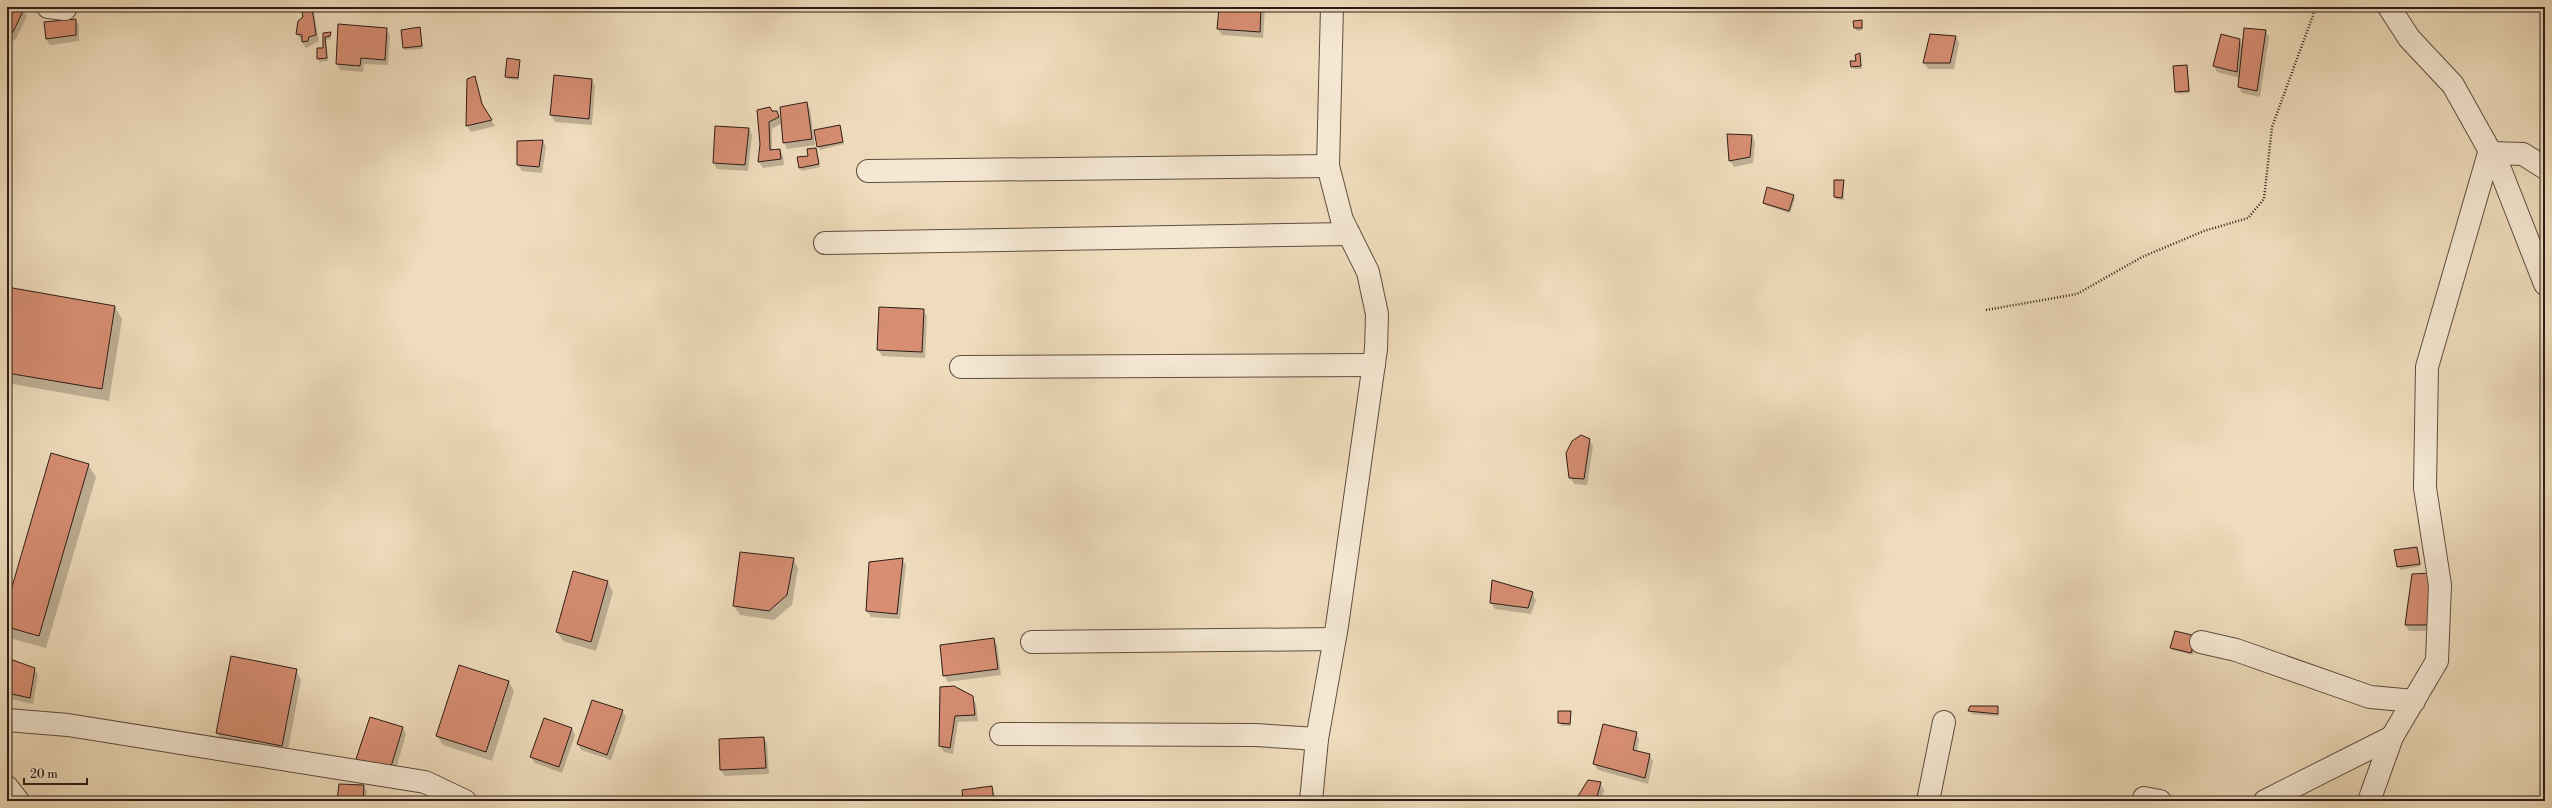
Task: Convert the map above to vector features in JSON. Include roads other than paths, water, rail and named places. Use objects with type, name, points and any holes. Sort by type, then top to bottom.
[{"type":"street","points":[[1311,801],[1317,740],[1334,639],[1374,365],[1377,314],[1368,272],[1342,220],[1328,166],[1332,7]]},
{"type":"street","points":[[2390,7],[2409,38],[2454,85],[2489,153],[2500,169],[2545,284]]},
{"type":"street","points":[[2489,153],[2523,154],[2545,168]]},
{"type":"street","points":[[2369,801],[2392,736],[2437,661],[2440,585],[2425,488],[2427,367],[2489,153]]},
{"type":"street","points":[[868,171],[1328,166]]},
{"type":"street","points":[[825,243],[1349,234]]},
{"type":"street","points":[[961,367],[1374,365]]},
{"type":"street","points":[[1032,642],[1334,639]]},
{"type":"street","points":[[2201,642],[2236,650],[2370,697],[2414,701]]},
{"type":"street","points":[[7,720],[68,725],[425,782],[465,801]]},
{"type":"street","points":[[1928,801],[1944,722]]},
{"type":"street","points":[[1001,734],[1255,735],[1317,740]]},
{"type":"street","points":[[2265,801],[2392,736]]},
{"type":"street","points":[[7,787],[18,801]]}]
